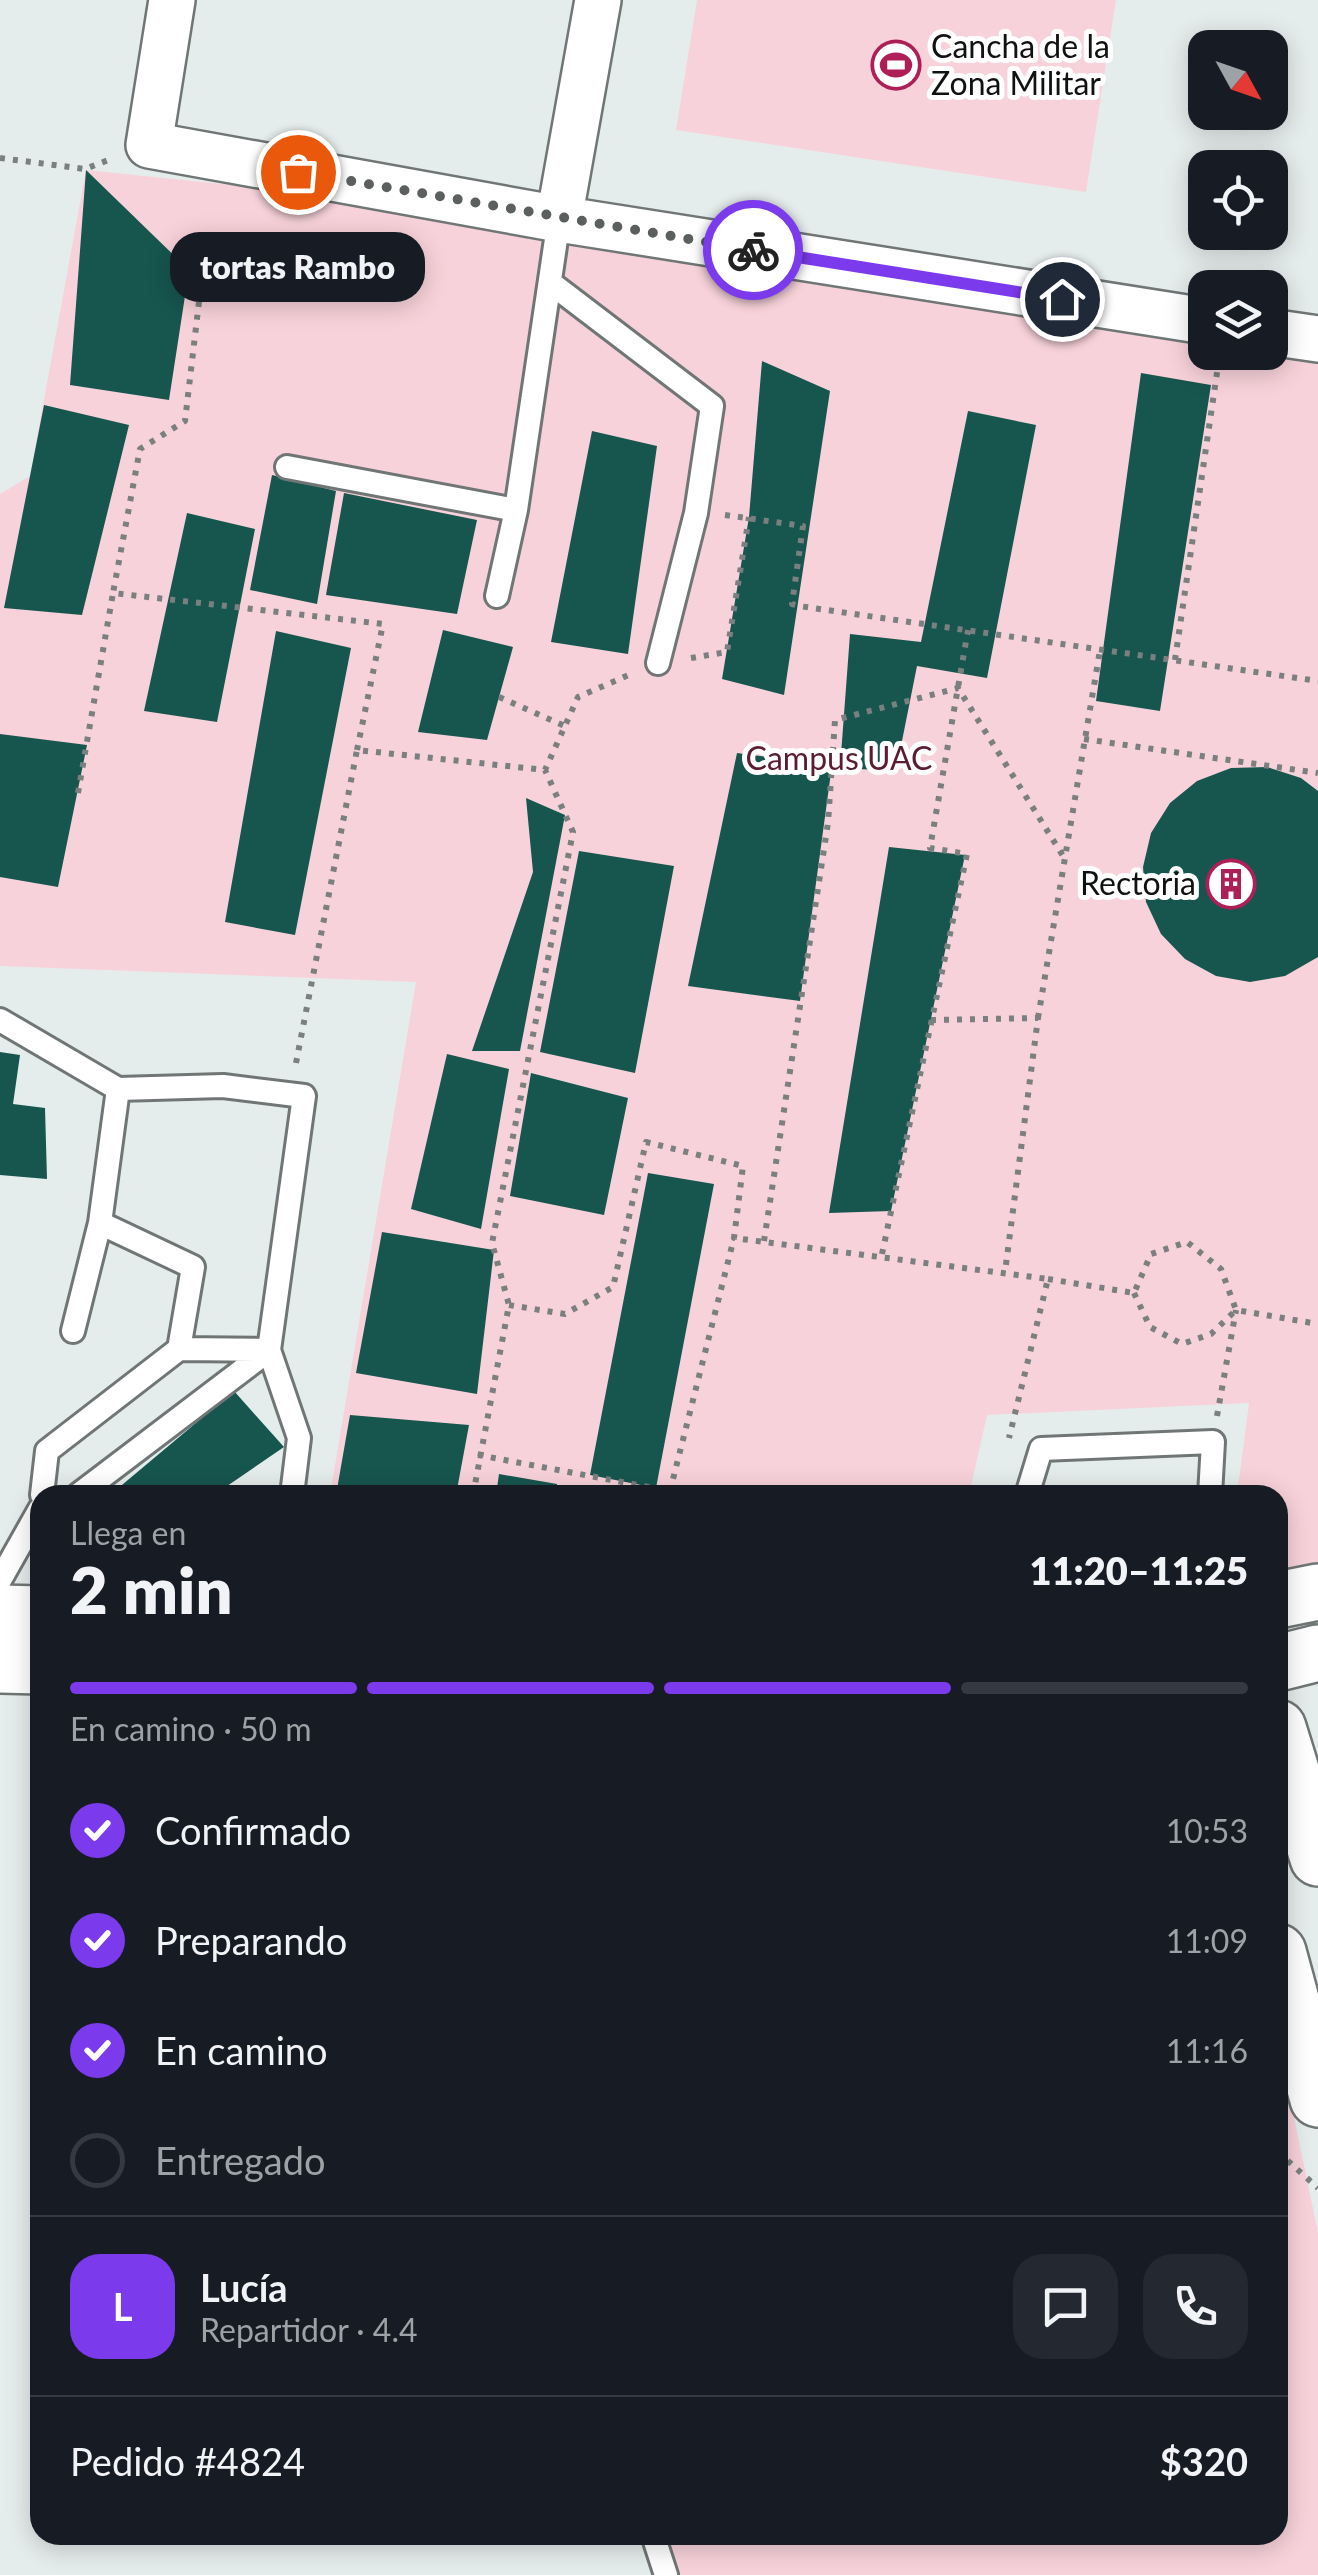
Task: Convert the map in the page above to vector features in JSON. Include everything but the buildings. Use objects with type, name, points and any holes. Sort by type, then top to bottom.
[{"type":"street","points":[[172,0],[149,145],[559,219],[1188,319]]},
{"type":"street","points":[[559,219],[598,0]]},
{"type":"street","points":[[1288,335],[1318,339]]},
{"type":"street","points":[[1288,1598],[1318,1592]]},
{"type":"street","points":[[0,1612],[30,1614]]},
{"type":"street","points":[[1288,1660],[1318,1653]]},
{"type":"street","points":[[0,1665],[30,1666]]},
{"type":"street","points":[[1288,1760],[1318,1858]]},
{"type":"street","points":[[1288,1989],[1318,2100]]},
{"type":"lane","points":[[497,596],[516,510],[559,219]]},
{"type":"lane","points":[[552,284],[712,406],[696,513],[658,663]]},
{"type":"lane","points":[[287,466],[516,510]]},
{"type":"lane","points":[[0,1020],[118,1089],[223,1086],[304,1096],[269,1350],[299,1438],[293,1485]]},
{"type":"lane","points":[[73,1332],[100,1223],[118,1089]]},
{"type":"lane","points":[[100,1223],[192,1267],[179,1348]]},
{"type":"lane","points":[[43,1485],[47,1451],[179,1348],[269,1350]]},
{"type":"lane","points":[[91,1485],[269,1350]]},
{"type":"lane","points":[[1029,1485],[1041,1449],[1212,1442],[1210,1485]]},
{"type":"lane","points":[[0,1580],[30,1541]]},
{"type":"lane","points":[[656,2545],[666,2575]]},
{"type":"path","points":[[0,158],[85,169],[149,145]]},
{"type":"path","points":[[78,793],[140,449],[185,421],[202,276]]},
{"type":"path","points":[[1175,660],[1217,370]]},
{"type":"path","points":[[696,513],[803,526],[792,604],[1318,681]]},
{"type":"path","points":[[474,1485],[509,1305],[492,1243],[573,832],[545,770],[578,696],[658,663],[727,652],[749,517]]},
{"type":"path","points":[[114,593],[383,624],[290,1094]]},
{"type":"path","points":[[882,1254],[967,854],[930,848],[968,630]]},
{"type":"path","points":[[1005,1272],[1038,1018],[1100,649]]},
{"type":"path","points":[[958,688],[1065,860]]},
{"type":"path","points":[[764,1241],[828,823],[835,720],[958,688]]},
{"type":"path","points":[[499,697],[565,726]]},
{"type":"path","points":[[1084,739],[1318,773]]},
{"type":"path","points":[[356,750],[545,770]]},
{"type":"path","points":[[931,1020],[1038,1018]]},
{"type":"path","points":[[509,1305],[565,1314],[613,1287],[646,1142],[743,1166],[734,1238],[672,1485]]},
{"type":"path","points":[[734,1238],[882,1254],[1134,1293]]},
{"type":"path","points":[[1212,1442],[1236,1310],[1221,1269],[1187,1242],[1151,1254],[1134,1293],[1150,1327],[1182,1344],[1211,1334],[1236,1310]]},
{"type":"path","points":[[1008,1441],[1048,1279]]},
{"type":"path","points":[[1236,1310],[1318,1324]]},
{"type":"path","points":[[478,1455],[638,1485]]},
{"type":"path","points":[[1288,2161],[1318,2188]]},
{"type":"green space","name":"Cancha de la Zona Militar","points":[[697,0],[1116,0],[1086,192],[676,130]]},
{"type":"green space","name":"Campus UAC","points":[[86,170],[559,219],[846,265],[1077,325],[1188,324],[1188,370],[1288,370],[1288,347],[1318,339],[1318,1596],[1288,1600],[1288,1485],[1238,1485],[1249,1403],[987,1415],[971,1485],[332,1485],[416,982],[0,966],[0,494],[30,476]]},
{"type":"green space","points":[[1288,2088],[1318,2233],[1318,2575],[666,2575],[656,2545],[1288,2545]]},
{"type":"way so far","points":[[298,172],[753,250]]},
{"type":"place","name":"Cancha de la Zona Militar","points":[[896,65]]},
{"type":"place","name":"tortas Rambo","points":[[298,172]]},
{"type":"place","name":"Rectoria","points":[[1231,884]]},
{"type":"route","points":[[753,250],[1062,299]]}]
